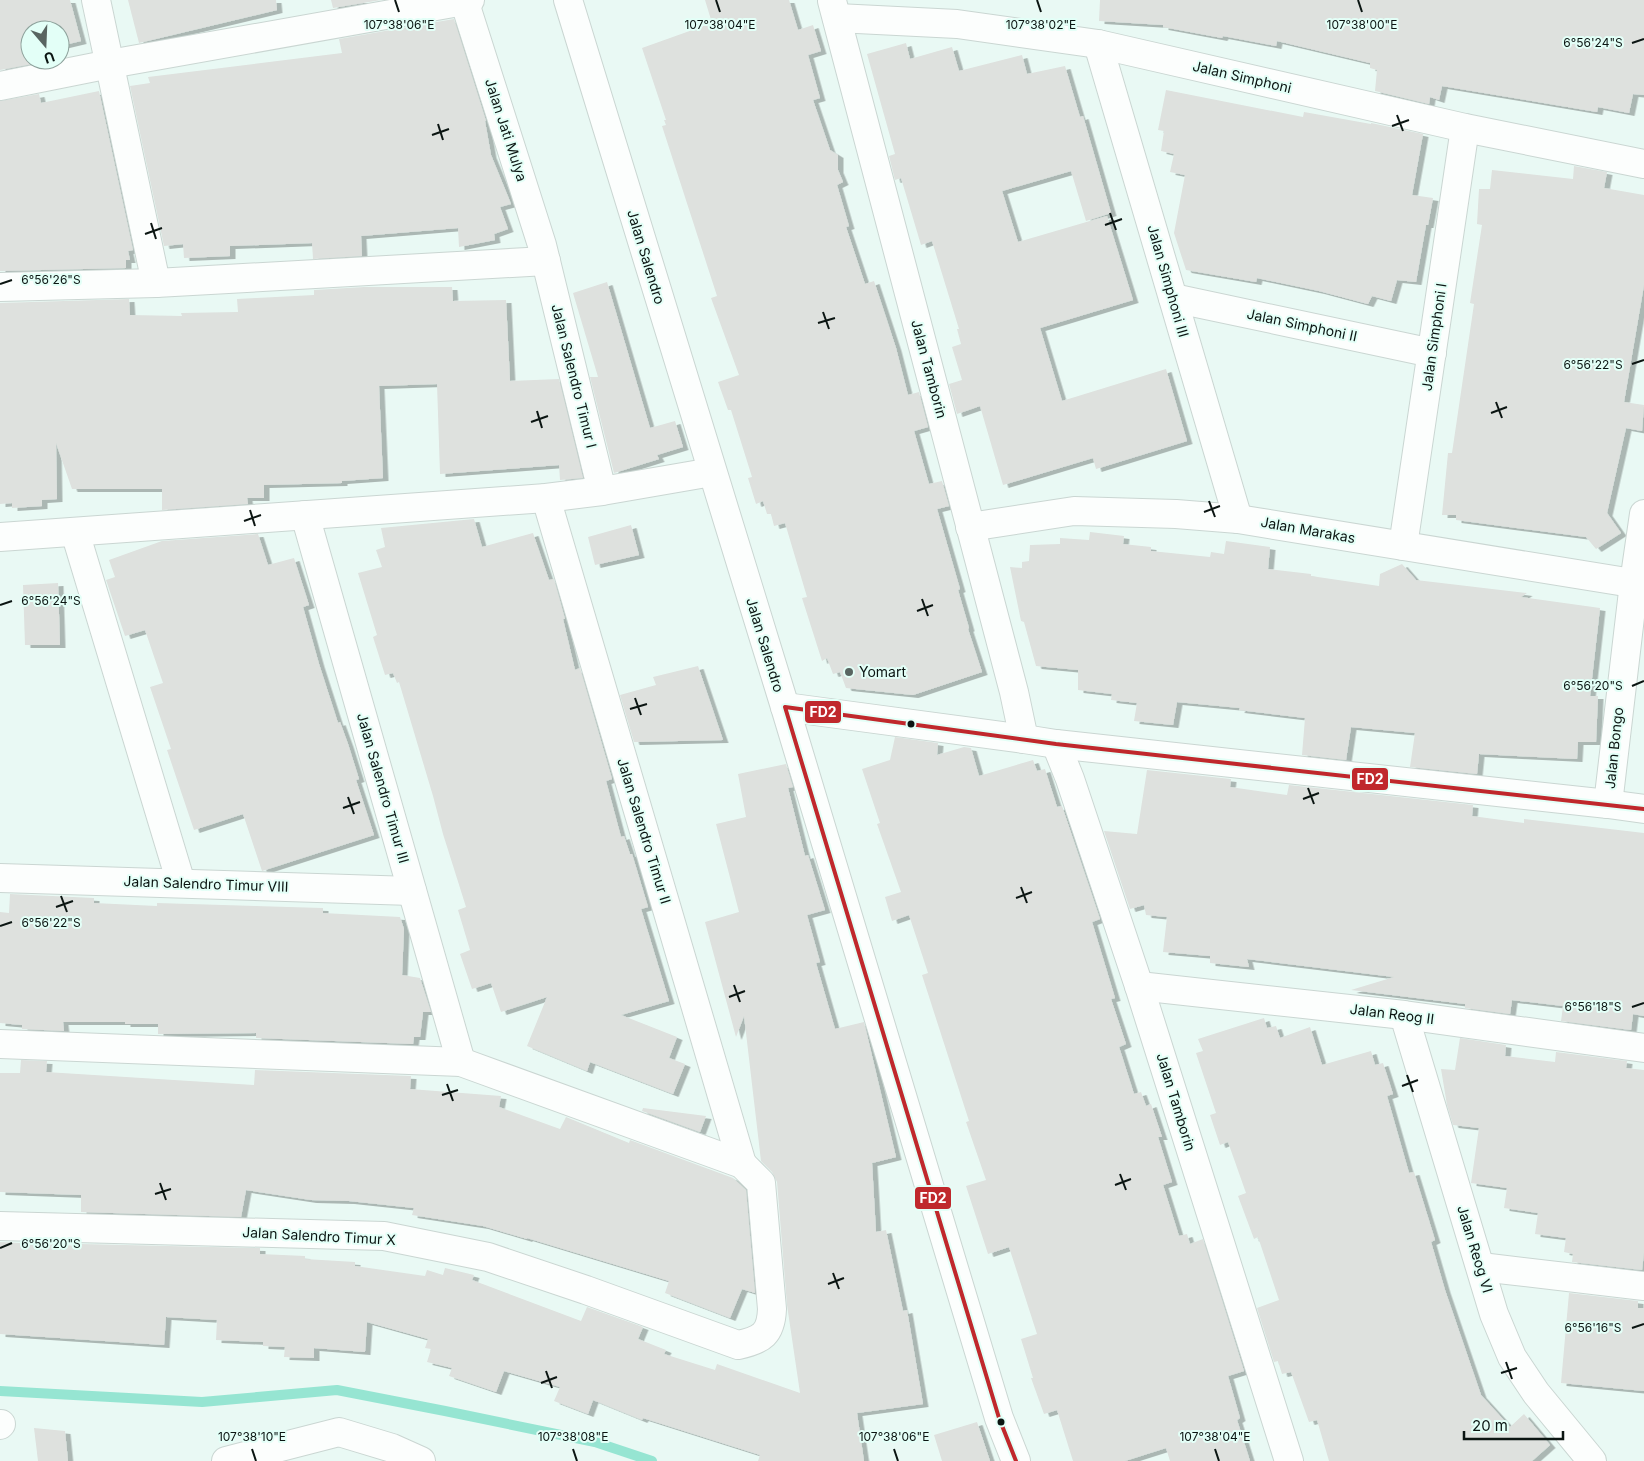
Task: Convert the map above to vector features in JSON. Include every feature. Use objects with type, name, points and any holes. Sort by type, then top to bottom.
[{"type":"street","points":[[96,0],[156,283]]},
{"type":"street","points":[[0,86],[110,64],[466,0]]},
{"type":"street","name":"Jalan Jati Mulya","points":[[466,0],[546,261]]},
{"type":"street","name":"Jalan Salendro","points":[[568,0],[785,707],[999,1418],[1016,1461]]},
{"type":"street","name":"Jalan Simphoni","points":[[834,9],[1098,44],[1465,128],[1644,164]]},
{"type":"street","name":"Jalan Tamborin","points":[[834,9],[1014,692],[1024,739]]},
{"type":"street","name":"Jalan Simphoni III","points":[[1098,44],[1238,519]]},
{"type":"street","name":"Jalan Simphoni I","points":[[1403,546],[1465,128]]},
{"type":"street","points":[[0,287],[156,283],[546,261]]},
{"type":"street","name":"Jalan Salendro Timur I","points":[[546,261],[602,491]]},
{"type":"street","name":"Jalan Simphoni II","points":[[1173,298],[1432,353]]},
{"type":"street","points":[[0,537],[546,498],[602,491],[712,472]]},
{"type":"street","name":"Jalan Salendro Timur II","points":[[546,498],[742,1164]]},
{"type":"street","name":"Jalan Marakas","points":[[970,526],[1074,511],[1176,514],[1238,519],[1639,584]]},
{"type":"street","name":"Jalan Bongo","points":[[1608,804],[1639,584],[1644,514]]},
{"type":"street","name":"Jalan Salendro Timur III","points":[[305,515],[461,1062]]},
{"type":"street","points":[[75,532],[181,883]]},
{"type":"street","points":[[785,707],[1056,744],[1644,809]]},
{"type":"street","name":"Jalan Tamborin","points":[[1056,744],[1070,779],[1140,986],[1289,1461]]},
{"type":"street","name":"Jalan Salendro Timur VIII","points":[[0,878],[412,891]]},
{"type":"street","name":"Jalan Reog II","points":[[1140,986],[1404,1014],[1644,1048]]},
{"type":"street","name":"Jalan Reog VI","points":[[1404,1014],[1494,1314],[1512,1357],[1536,1393],[1592,1461]]},
{"type":"street","points":[[0,1044],[461,1062],[742,1164]]},
{"type":"street","name":"Jalan Salendro Timur X","points":[[0,1226],[384,1236],[488,1257],[738,1345],[756,1340],[768,1332],[772,1319],[761,1183],[742,1164]]},
{"type":"street","points":[[1481,1267],[1644,1286]]},
{"type":"street","points":[[226,1461],[339,1432],[392,1448],[421,1461]]},
{"type":"building","points":[[0,0],[70,0],[81,41],[70,44],[70,20],[20,20],[20,66],[0,70]]},
{"type":"building","points":[[128,0],[276,0],[277,10],[139,43]]},
{"type":"building","points":[[331,0],[381,0],[333,8]]},
{"type":"building","points":[[705,0],[789,0],[798,30],[813,25],[821,51],[808,55],[820,98],[813,100],[830,150],[838,155],[838,170],[843,182],[837,185],[849,226],[846,227],[865,284],[874,281],[896,348],[908,395],[919,392],[928,427],[914,431],[929,484],[942,481],[949,506],[937,509],[960,589],[958,590],[968,629],[982,672],[913,695],[846,688],[840,672],[833,674],[827,658],[822,661],[802,598],[807,597],[785,523],[774,526],[771,514],[767,514],[763,501],[756,504],[748,478],[752,477],[731,410],[728,410],[718,382],[739,375],[711,298],[717,296],[662,126],[666,125],[664,120],[666,120],[642,48],[712,23]]},
{"type":"building","points":[[1100,0],[1644,0],[1644,95],[1633,94],[1629,113],[1598,107],[1597,112],[1442,86],[1439,100],[1430,97],[1429,104],[1375,91],[1377,70],[1370,68],[1370,63],[1277,41],[1276,46],[1223,36],[1222,38],[1163,27],[1163,25],[1099,21]]},
{"type":"building","points":[[454,19],[486,121],[491,155],[511,204],[500,207],[508,229],[494,234],[495,240],[459,247],[458,228],[361,236],[362,256],[313,259],[312,243],[230,246],[230,256],[184,258],[183,244],[164,246],[130,86],[150,83],[148,77],[342,53],[339,39]]},
{"type":"building","points":[[906,43],[910,59],[952,47],[959,71],[1022,55],[1027,74],[1065,66],[1080,117],[1083,116],[1111,213],[1086,221],[1071,171],[1002,191],[1018,242],[1107,216],[1133,300],[1040,328],[1062,401],[1166,369],[1187,441],[1096,469],[1093,458],[1003,485],[980,406],[957,414],[949,384],[962,380],[952,347],[961,344],[957,329],[959,329],[932,241],[921,245],[901,178],[895,180],[889,156],[895,154],[867,54]]},
{"type":"building","points":[[1166,90],[1303,117],[1304,112],[1423,134],[1412,195],[1433,198],[1428,225],[1426,225],[1416,282],[1397,280],[1391,301],[1372,296],[1368,304],[1257,278],[1256,282],[1186,270],[1174,233],[1185,175],[1170,172],[1174,154],[1161,151],[1164,131],[1158,130]]},
{"type":"building","points":[[99,91],[133,250],[128,251],[130,260],[126,260],[126,268],[0,271],[0,101],[39,94],[41,103]]},
{"type":"building","points":[[1574,166],[1607,172],[1604,188],[1644,195],[1644,285],[1624,402],[1644,405],[1642,431],[1626,428],[1607,513],[1621,533],[1596,549],[1586,537],[1456,520],[1456,515],[1442,515],[1448,453],[1452,453],[1474,304],[1470,303],[1482,225],[1477,224],[1479,189],[1490,189],[1492,170],[1573,179]]},
{"type":"building","points":[[607,282],[650,428],[675,421],[683,447],[657,455],[659,459],[614,473],[590,377],[598,377],[573,293]]},
{"type":"building","points":[[364,287],[452,287],[453,301],[506,300],[510,381],[559,379],[583,478],[560,480],[559,465],[440,474],[437,384],[379,386],[383,478],[342,481],[342,483],[264,485],[264,498],[247,498],[248,504],[162,510],[162,489],[72,489],[56,443],[57,499],[42,500],[42,506],[12,508],[12,503],[0,504],[0,303],[129,299],[130,315],[182,316],[181,313],[238,312],[237,299],[314,295],[314,290]]},
{"type":"building","points":[[474,519],[482,547],[533,533],[549,580],[554,579],[565,619],[563,619],[575,670],[580,668],[612,779],[606,781],[621,837],[624,836],[630,854],[632,854],[648,907],[641,909],[669,1001],[621,1015],[677,1037],[669,1058],[685,1064],[673,1094],[590,1062],[587,1071],[527,1046],[547,997],[501,1012],[491,983],[472,989],[460,954],[470,950],[458,910],[466,907],[399,682],[397,683],[393,673],[385,675],[373,637],[377,635],[358,573],[382,567],[376,550],[385,547],[381,528]]},
{"type":"building","points":[[631,525],[639,555],[595,565],[588,537]]},
{"type":"building","points":[[1090,532],[1124,536],[1123,544],[1151,547],[1151,551],[1210,557],[1211,552],[1224,554],[1226,541],[1270,547],[1268,569],[1311,574],[1311,576],[1379,586],[1380,574],[1402,564],[1416,580],[1527,593],[1521,597],[1600,608],[1590,696],[1598,696],[1596,742],[1578,742],[1577,759],[1479,754],[1477,774],[1410,767],[1415,733],[1351,727],[1346,760],[1302,755],[1305,718],[1239,710],[1240,708],[1177,702],[1173,725],[1134,721],[1137,703],[1111,700],[1112,694],[1078,690],[1078,670],[1036,666],[1024,622],[1021,621],[1010,567],[1022,568],[1022,562],[1029,561],[1030,545],[1060,544],[1060,538],[1089,540]]},
{"type":"building","points":[[258,534],[268,565],[294,558],[309,605],[303,607],[319,664],[338,723],[340,722],[348,744],[359,779],[356,780],[374,835],[262,871],[243,814],[194,830],[167,750],[171,749],[150,687],[163,683],[145,630],[125,636],[106,580],[115,577],[109,560],[162,541]]},
{"type":"building","points":[[58,583],[60,645],[25,645],[23,585]]},
{"type":"building","points":[[698,666],[723,740],[634,742],[620,695],[656,685],[653,677]]},
{"type":"building","points":[[895,737],[938,743],[937,755],[964,747],[971,748],[979,776],[1033,760],[1037,771],[1045,769],[1057,807],[1062,806],[1100,919],[1092,922],[1115,998],[1111,999],[1126,1044],[1119,1047],[1134,1094],[1141,1092],[1146,1106],[1151,1104],[1162,1137],[1158,1137],[1172,1182],[1163,1185],[1179,1236],[1187,1234],[1190,1244],[1203,1239],[1244,1371],[1228,1376],[1240,1418],[1237,1420],[1250,1461],[1170,1461],[1166,1448],[1125,1461],[1073,1461],[1057,1410],[1044,1414],[1031,1378],[1033,1378],[1021,1339],[1037,1334],[1009,1247],[988,1254],[966,1186],[986,1180],[966,1122],[969,1121],[922,975],[928,973],[909,915],[892,921],[885,897],[901,892],[877,824],[880,823],[862,769],[890,760]]},
{"type":"building","points":[[786,764],[793,787],[788,788],[805,856],[808,855],[825,910],[807,915],[820,962],[816,963],[835,1029],[864,1022],[896,1157],[872,1163],[876,1232],[886,1230],[903,1311],[907,1310],[923,1404],[857,1413],[864,1461],[758,1461],[760,1455],[643,1418],[642,1420],[593,1400],[588,1414],[554,1401],[560,1387],[504,1371],[496,1392],[449,1376],[452,1368],[427,1362],[431,1349],[425,1348],[428,1339],[367,1322],[365,1352],[314,1348],[314,1358],[284,1357],[285,1347],[263,1346],[263,1342],[216,1340],[217,1320],[166,1317],[164,1345],[0,1334],[0,1242],[80,1246],[80,1244],[260,1248],[260,1254],[305,1256],[305,1259],[355,1262],[355,1266],[425,1276],[427,1270],[443,1275],[445,1268],[474,1275],[472,1280],[581,1321],[587,1307],[643,1327],[638,1339],[666,1350],[664,1354],[715,1370],[717,1364],[800,1393],[787,1305],[777,1182],[772,1172],[761,1161],[744,1016],[736,1037],[705,922],[739,912],[716,824],[746,817],[738,774]]},
{"type":"building","points":[[1147,770],[1231,779],[1230,787],[1287,795],[1289,785],[1473,805],[1472,816],[1524,823],[1524,819],[1644,833],[1644,1016],[1633,1014],[1631,1030],[1561,1021],[1563,1006],[1512,1000],[1510,1014],[1465,1008],[1465,1004],[1351,990],[1394,977],[1247,959],[1249,967],[1210,963],[1210,956],[1163,952],[1167,917],[1146,915],[1144,905],[1130,909],[1104,831],[1137,834]]},
{"type":"building","points":[[10,894],[94,898],[94,903],[157,906],[157,903],[323,908],[323,913],[400,917],[404,929],[402,975],[420,978],[431,1012],[423,1012],[420,1037],[414,1037],[413,1044],[256,1038],[256,1033],[158,1034],[158,1024],[125,1024],[125,1022],[63,1022],[64,1031],[22,1029],[22,1025],[0,1023],[0,912],[9,913]]},
{"type":"building","points":[[1264,1018],[1267,1028],[1276,1026],[1280,1038],[1310,1027],[1322,1065],[1371,1051],[1375,1065],[1383,1063],[1393,1094],[1387,1096],[1409,1173],[1414,1172],[1435,1240],[1431,1242],[1445,1290],[1481,1395],[1510,1427],[1524,1414],[1550,1445],[1532,1461],[1329,1461],[1317,1420],[1309,1422],[1291,1372],[1282,1374],[1278,1361],[1274,1362],[1257,1308],[1279,1300],[1258,1237],[1254,1239],[1238,1196],[1246,1193],[1228,1142],[1220,1145],[1210,1115],[1216,1113],[1196,1053],[1203,1051],[1198,1039]]},
{"type":"building","points":[[1460,1038],[1506,1045],[1505,1056],[1555,1062],[1556,1052],[1627,1061],[1626,1068],[1644,1070],[1644,1253],[1642,1270],[1572,1262],[1573,1254],[1564,1252],[1566,1238],[1535,1234],[1538,1213],[1504,1208],[1507,1188],[1471,1183],[1479,1128],[1453,1125],[1447,1105],[1441,1069],[1455,1070]]},
{"type":"building","points":[[21,1060],[47,1061],[46,1072],[254,1085],[255,1070],[411,1076],[410,1089],[501,1096],[499,1107],[560,1129],[566,1117],[629,1143],[630,1140],[733,1178],[746,1190],[755,1293],[742,1289],[730,1318],[665,1293],[669,1281],[483,1226],[412,1215],[414,1208],[349,1201],[311,1200],[246,1190],[241,1217],[81,1212],[81,1195],[0,1192],[0,1073],[20,1073]]},
{"type":"building","points":[[643,1108],[706,1116],[700,1132],[642,1111]]},
{"type":"building","points":[[1569,1293],[1638,1301],[1638,1308],[1644,1308],[1644,1391],[1561,1383]]},
{"type":"building","points":[[977,1422],[990,1461],[942,1461],[934,1435]]},
{"type":"building","points":[[34,1428],[65,1431],[68,1461],[38,1461]]},
{"type":"waterway","points":[[0,1391],[202,1402],[337,1390],[595,1442],[652,1461]]},
{"type":"transit line","name":"FD2","points":[[1016,1461],[999,1418],[785,707],[1056,744],[1644,809]]},
{"type":"place","name":"Yomart","points":[[849,672]]}]
